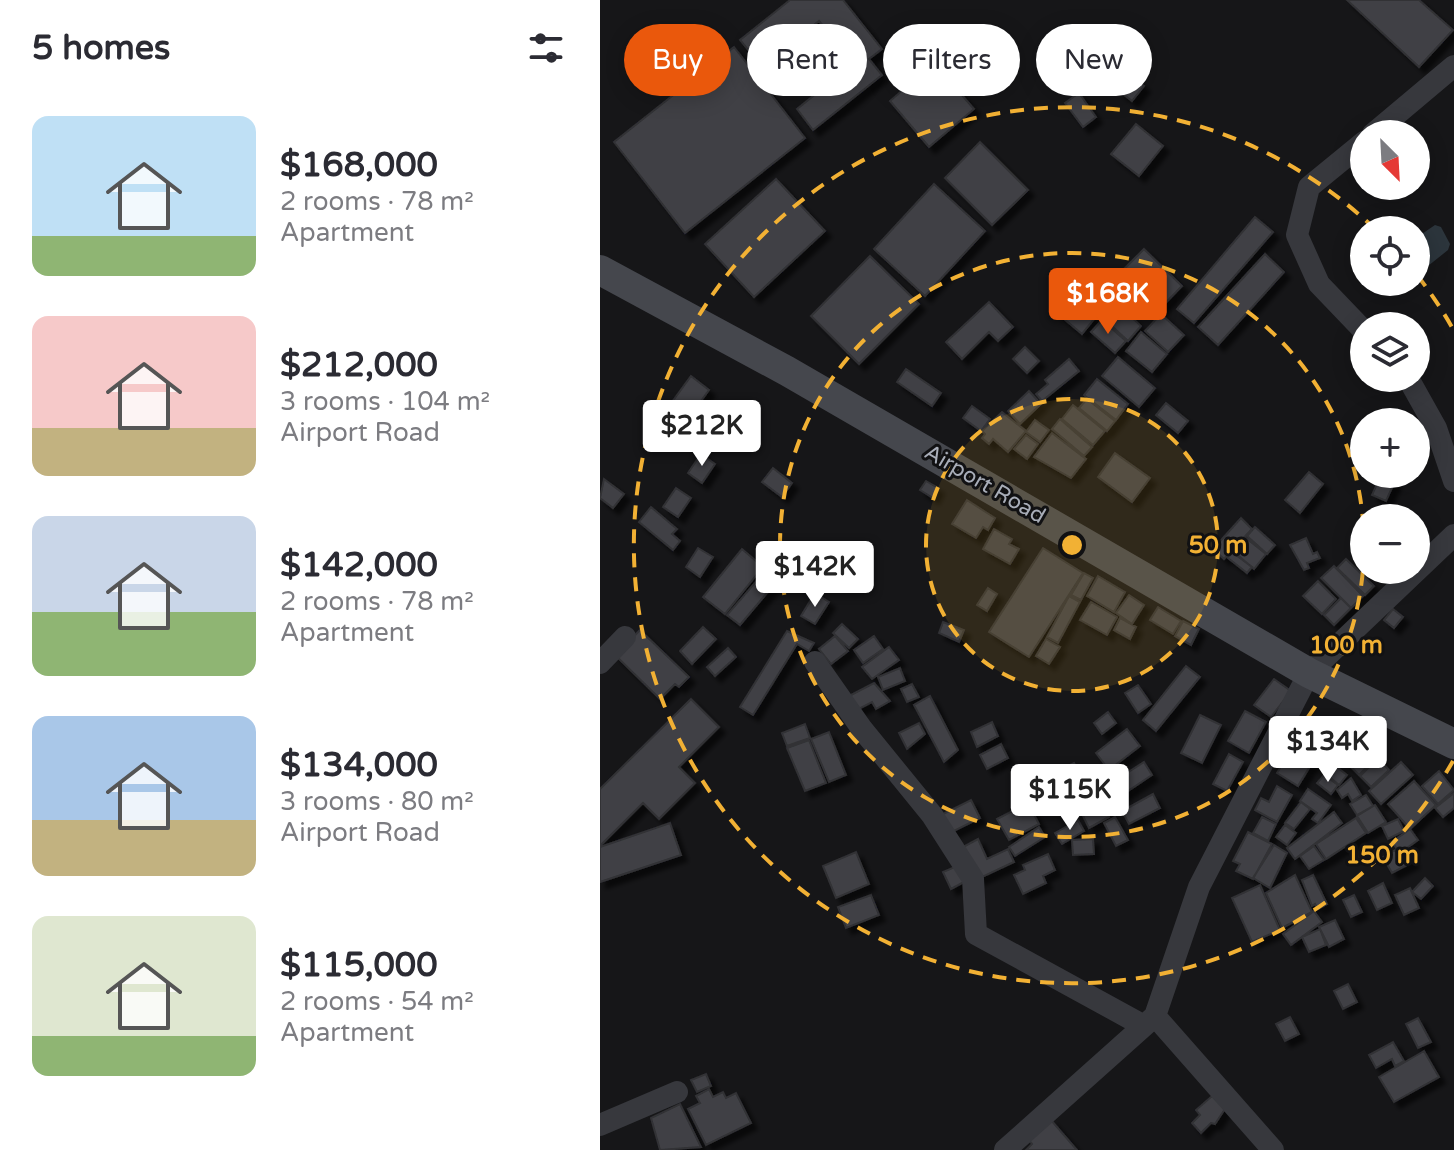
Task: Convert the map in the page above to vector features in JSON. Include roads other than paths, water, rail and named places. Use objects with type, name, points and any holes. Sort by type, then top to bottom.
[{"type":"main road","name":"Airport Road","points":[[600,270],[787,371],[1309,673],[1454,744]]},
{"type":"street","points":[[1390,120],[1454,66]]},
{"type":"street","points":[[1350,153],[1309,187],[1297,235],[1319,284],[1350,316]]},
{"type":"street","points":[[1416,392],[1436,428],[1453,478]]},
{"type":"street","points":[[1005,1150],[1149,1021],[1199,887],[1309,673],[1454,535]]},
{"type":"street","points":[[600,663],[625,637]]},
{"type":"street","points":[[815,662],[862,729],[932,815],[973,879],[976,934],[1149,1021],[1270,1149]]},
{"type":"street","points":[[600,1125],[677,1092]]}]
